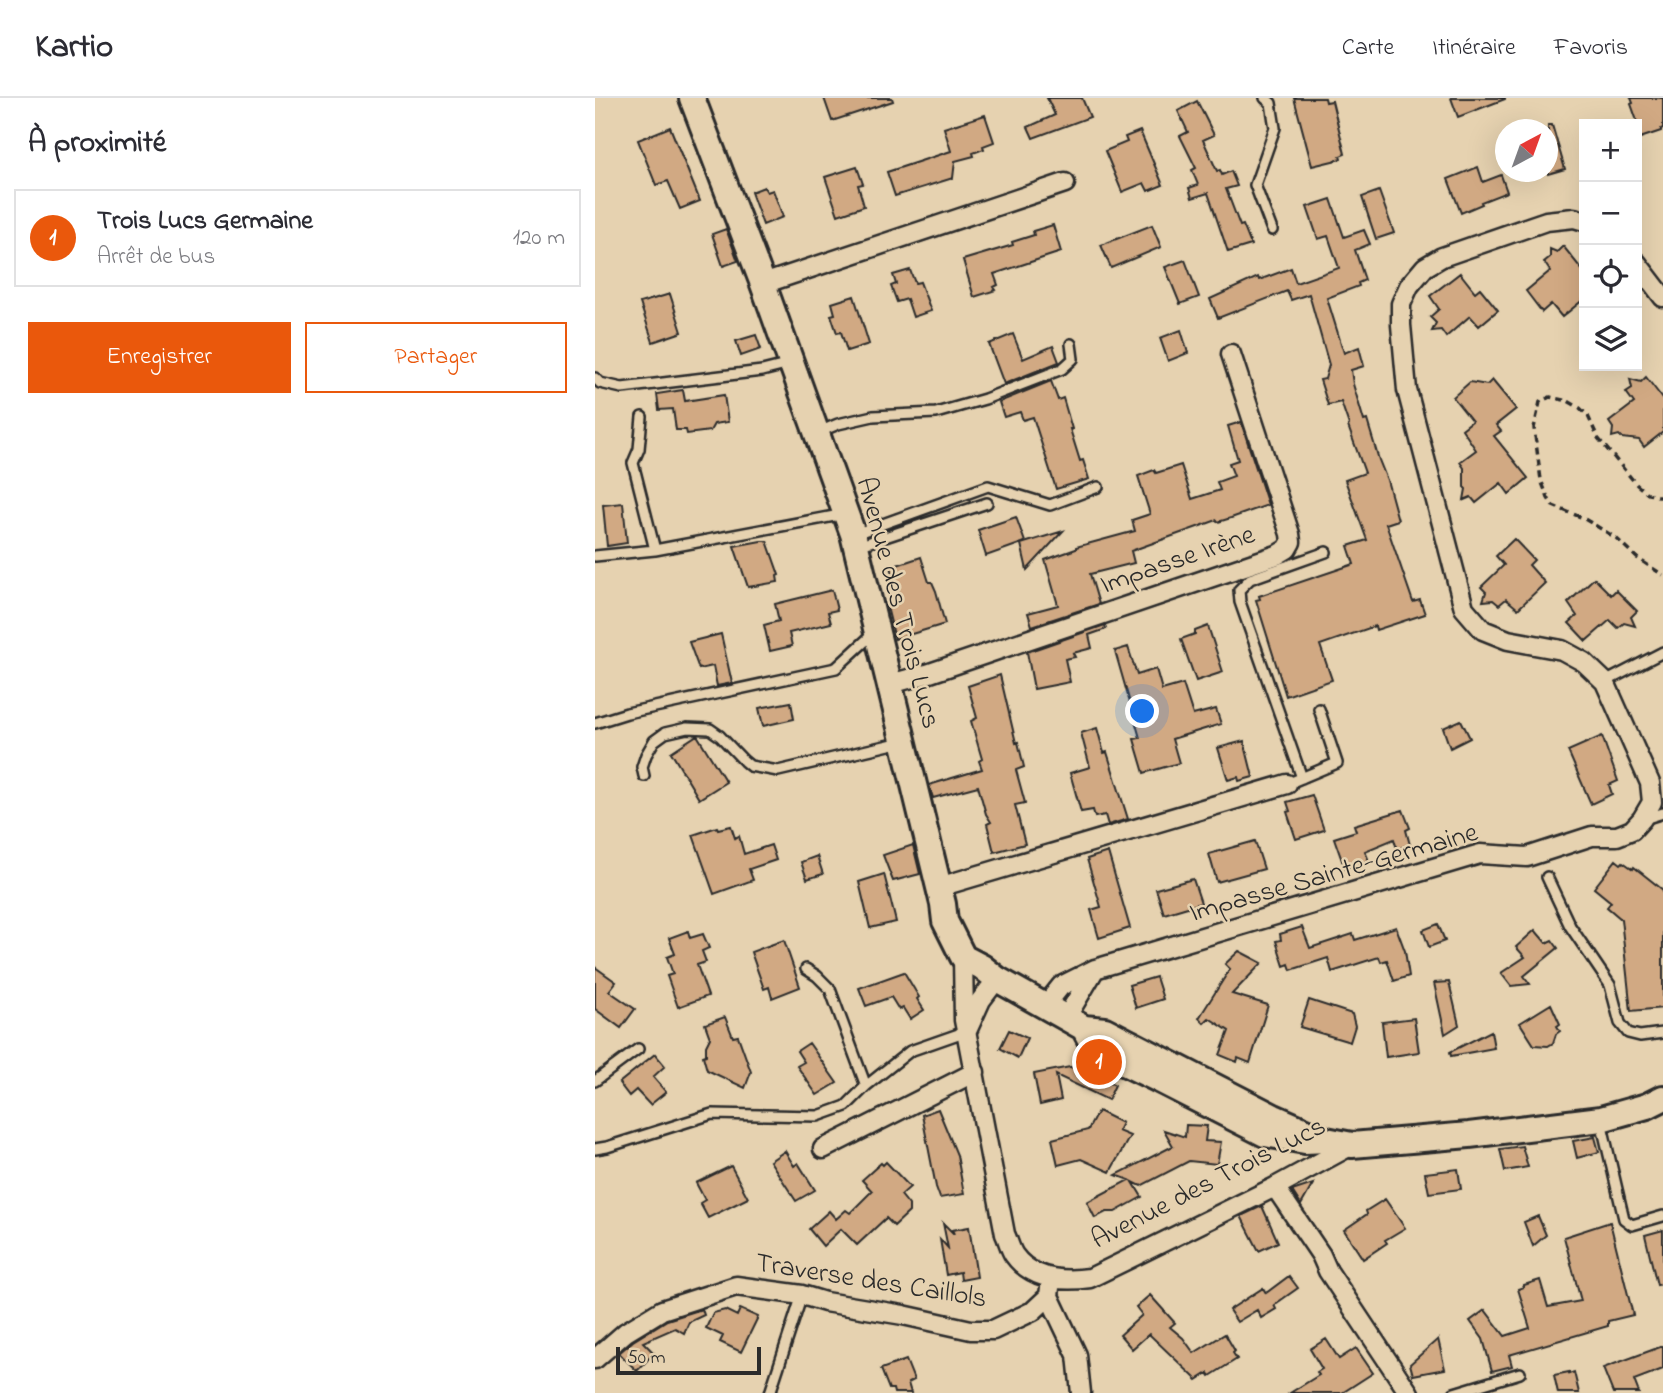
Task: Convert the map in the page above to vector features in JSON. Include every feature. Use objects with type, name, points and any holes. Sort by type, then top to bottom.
[{"type":"main road","name":"Avenue des Trois Lucs","points":[[692,98],[763,284],[852,531],[941,895],[978,953],[981,968]]},
{"type":"main road","points":[[981,968],[1065,1017],[1105,1030],[1274,1117],[1326,1140],[1352,1145]]},
{"type":"main road","name":"Avenue des Trois Lucs","points":[[1352,1145],[1469,1135],[1601,1119],[1647,1106],[1663,1098]]},
{"type":"street","points":[[763,284],[1065,183]]},
{"type":"street","points":[[1579,219],[1546,221],[1442,257],[1425,267],[1409,286],[1401,304],[1407,390],[1464,608],[1483,630],[1508,640],[1562,650],[1584,662],[1605,682],[1650,783],[1653,802],[1642,819]]},
{"type":"street","points":[[1642,270],[1663,297]]},
{"type":"street","name":"Impasse Irène","points":[[890,684],[940,670],[1277,555],[1287,549],[1291,542],[1290,534],[1231,354]]},
{"type":"street","points":[[941,895],[1295,781]]},
{"type":"street","name":"Impasse Sainte-Germaine","points":[[1065,1017],[1095,970],[1480,855],[1527,857],[1592,836],[1617,836],[1632,830],[1642,819]]},
{"type":"street","points":[[967,1031],[981,1000],[981,968]]},
{"type":"street","name":"Avenue des Trois Lucs","points":[[981,968],[964,1020],[1005,1234],[1014,1254],[1050,1288],[1071,1280],[1090,1278],[1275,1187],[1352,1145]]},
{"type":"street","points":[[823,1149],[975,1072]]},
{"type":"street","points":[[1275,1187],[1409,1393]]},
{"type":"street","name":"Traverse des Caillols","points":[[595,1359],[626,1332],[662,1310],[736,1286],[801,1295],[971,1330],[993,1330],[1033,1311],[1050,1288]]},
{"type":"street","points":[[1050,1288],[1077,1355],[1081,1393]]},
{"type":"lane","points":[[1265,98],[1271,103],[1275,128],[1255,185],[1272,230]]},
{"type":"lane","points":[[817,433],[838,424],[873,416],[936,412],[985,399],[1062,369],[1073,359],[1071,344]]},
{"type":"lane","points":[[595,378],[600,383],[621,388],[762,371],[792,364]]},
{"type":"lane","points":[[642,417],[639,449],[633,463],[655,550]]},
{"type":"lane","points":[[852,531],[988,486],[1050,505],[1098,486]]},
{"type":"lane","points":[[595,556],[852,531],[986,503]]},
{"type":"lane","points":[[1319,709],[1337,762],[1295,781],[1240,602],[1239,590],[1250,579],[1326,552]]},
{"type":"lane","points":[[595,723],[627,713],[836,668],[876,631]]},
{"type":"lane","points":[[1605,682],[1663,652]]},
{"type":"lane","points":[[644,776],[642,767],[655,741],[665,733],[687,728],[710,729],[750,766],[778,771],[904,741]]},
{"type":"lane","points":[[1642,819],[1663,814]]},
{"type":"lane","points":[[1547,877],[1570,926],[1610,985],[1620,1023],[1628,1033],[1640,1036],[1663,1033]]},
{"type":"lane","points":[[806,969],[829,989],[866,1086]]},
{"type":"lane","points":[[595,1149],[712,1114],[818,1116],[846,1106],[866,1086],[910,1051],[967,1031]]},
{"type":"lane","points":[[595,1082],[638,1049]]},
{"type":"lane","points":[[1601,1119],[1624,1219],[1632,1225],[1663,1216]]},
{"type":"lane","points":[[770,1393],[801,1295]]},
{"type":"lane","points":[[1454,1393],[1520,1373]]},
{"type":"path","points":[[1663,497],[1648,494],[1637,485],[1598,438],[1588,416],[1580,408],[1568,401],[1550,397],[1540,402],[1534,428],[1541,480],[1553,506],[1583,518],[1616,538],[1637,558],[1663,575]]},
{"type":"building","points":[[824,98],[892,98],[893,101],[832,121]]},
{"type":"building","points":[[1047,98],[1082,98],[1090,117],[1033,138],[1028,127],[1055,115]]},
{"type":"building","points":[[1294,98],[1325,98],[1326,102],[1332,101],[1345,154],[1340,156],[1341,159],[1312,166]]},
{"type":"building","points":[[1451,98],[1505,98],[1505,99],[1458,117]]},
{"type":"building","points":[[1631,98],[1663,98],[1661,131],[1642,137],[1642,119],[1636,119],[1631,104]]},
{"type":"building","points":[[1197,101],[1214,135],[1203,140],[1217,171],[1220,170],[1222,175],[1231,171],[1237,186],[1226,189],[1240,226],[1243,225],[1251,245],[1228,252],[1208,193],[1192,198],[1189,188],[1198,185],[1192,170],[1196,168],[1180,136],[1188,132],[1178,111]]},
{"type":"building","points":[[985,115],[994,142],[973,153],[974,156],[955,161],[953,178],[895,196],[887,172],[951,151],[944,128]]},
{"type":"building","points":[[670,127],[700,201],[680,209],[668,181],[656,185],[638,140]]},
{"type":"building","points":[[1140,131],[1163,185],[1148,191],[1144,183],[1122,192],[1105,151],[1127,142],[1125,137]]},
{"type":"building","points":[[1558,145],[1565,169],[1558,171]]},
{"type":"building","points":[[857,167],[863,184],[858,185],[864,206],[838,215],[825,177]]},
{"type":"building","points":[[1478,167],[1483,182],[1495,177],[1495,182],[1503,182],[1507,192],[1461,213],[1448,179]]},
{"type":"building","points":[[764,187],[767,192],[773,190],[783,217],[763,225],[751,192]]},
{"type":"building","points":[[1379,191],[1394,233],[1376,239],[1362,197]]},
{"type":"building","points":[[1331,199],[1344,237],[1364,230],[1370,244],[1355,250],[1365,280],[1358,283],[1359,286],[1327,298],[1344,353],[1359,347],[1364,366],[1351,370],[1353,384],[1387,480],[1398,520],[1386,524],[1413,602],[1420,600],[1425,614],[1376,630],[1375,626],[1320,645],[1332,680],[1286,696],[1256,600],[1260,599],[1259,596],[1354,564],[1348,546],[1367,540],[1345,480],[1365,473],[1341,402],[1328,405],[1320,380],[1325,379],[1329,365],[1309,294],[1291,300],[1287,291],[1218,318],[1210,299],[1258,277],[1259,280],[1291,268],[1296,283],[1339,268],[1328,236],[1318,239],[1307,207]]},
{"type":"building","points":[[1053,225],[1061,252],[994,274],[998,285],[994,287],[996,290],[974,297],[963,260],[1013,245],[1012,242],[1034,235],[1033,231]]},
{"type":"building","points":[[1152,225],[1161,247],[1111,268],[1101,245]]},
{"type":"building","points":[[726,229],[738,261],[723,266],[712,234]]},
{"type":"building","points":[[1563,246],[1579,266],[1579,303],[1562,317],[1551,304],[1542,312],[1526,291],[1550,271],[1544,262],[1550,257],[1550,249],[1557,252]]},
{"type":"building","points":[[1185,260],[1199,297],[1180,304],[1165,267]]},
{"type":"building","points":[[910,270],[915,283],[920,282],[931,311],[913,317],[907,299],[897,302],[891,286],[896,284],[893,275]]},
{"type":"building","points":[[1460,273],[1475,292],[1480,288],[1498,310],[1479,326],[1470,316],[1446,337],[1441,330],[1432,331],[1436,323],[1430,317],[1439,309],[1430,296]]},
{"type":"building","points":[[670,294],[682,332],[653,342],[640,303]]},
{"type":"building","points":[[854,296],[869,344],[847,351],[841,332],[837,333],[831,315],[835,314],[832,303]]},
{"type":"building","points":[[1181,330],[1188,353],[1168,361],[1160,338]]},
{"type":"building","points":[[1013,334],[1023,359],[1053,346],[1059,362],[1004,384],[989,344]]},
{"type":"building","points":[[756,335],[761,349],[741,356],[736,341]]},
{"type":"building","points":[[1646,377],[1663,399],[1663,432],[1644,447],[1639,440],[1622,438],[1619,435],[1612,437],[1613,428],[1609,422],[1634,403],[1626,392],[1632,388],[1630,379],[1641,382]]},
{"type":"building","points":[[1492,380],[1516,409],[1496,425],[1501,431],[1494,436],[1528,478],[1509,494],[1501,483],[1476,503],[1471,497],[1464,500],[1464,468],[1460,462],[1476,450],[1462,429],[1472,421],[1453,397],[1470,382],[1487,385]]},
{"type":"building","points":[[1051,381],[1058,400],[1063,398],[1080,461],[1083,460],[1089,479],[1056,489],[1033,417],[1023,420],[1020,412],[1004,417],[999,402]]},
{"type":"building","points":[[683,390],[685,401],[724,395],[728,422],[714,424],[710,431],[687,434],[686,430],[676,430],[673,409],[659,410],[657,394]]},
{"type":"building","points":[[1241,422],[1268,505],[1131,551],[1134,563],[1090,574],[1099,604],[1032,626],[1028,613],[1058,605],[1045,560],[1076,547],[1135,531],[1132,520],[1150,514],[1138,476],[1181,465],[1192,499],[1220,490],[1217,482],[1234,476],[1229,463],[1238,460],[1228,426]]},
{"type":"building","points":[[623,503],[627,543],[607,546],[603,505]]},
{"type":"building","points":[[1016,517],[1025,542],[986,556],[978,530]]},
{"type":"building","points":[[1063,531],[1027,570],[1021,544]]},
{"type":"building","points":[[1514,539],[1534,560],[1529,565],[1545,583],[1518,609],[1506,599],[1499,605],[1493,600],[1483,601],[1486,592],[1481,587],[1504,565],[1496,556]]},
{"type":"building","points":[[767,541],[779,575],[778,582],[748,587],[734,546]]},
{"type":"building","points":[[921,557],[929,582],[932,582],[936,591],[945,624],[895,639],[886,603],[901,600],[891,567]]},
{"type":"building","points":[[1594,578],[1611,595],[1616,590],[1637,611],[1631,617],[1635,626],[1624,623],[1618,628],[1610,620],[1586,641],[1569,623],[1577,616],[1568,603]]},
{"type":"building","points":[[832,590],[837,610],[828,612],[831,623],[789,633],[792,646],[770,651],[764,625],[779,621],[775,604]]},
{"type":"building","points":[[1105,625],[1106,629],[1089,635],[1092,648],[1073,653],[1075,657],[1065,659],[1070,682],[1034,689],[1027,652]]},
{"type":"building","points":[[1208,626],[1223,672],[1196,681],[1181,639]]},
{"type":"building","points":[[721,634],[732,683],[717,686],[713,666],[699,669],[689,642]]},
{"type":"building","points":[[1128,647],[1137,675],[1156,669],[1162,690],[1183,684],[1193,715],[1216,709],[1221,724],[1172,739],[1179,763],[1144,773],[1134,739],[1140,738],[1115,651]]},
{"type":"building","points":[[1000,675],[1024,767],[1016,770],[1025,803],[1015,805],[1025,844],[994,852],[987,824],[991,822],[978,786],[933,798],[929,785],[982,769],[979,761],[982,759],[971,721],[977,718],[968,686]]},
{"type":"building","points":[[791,702],[794,719],[763,726],[759,708]]},
{"type":"building","points":[[1461,720],[1470,738],[1450,748],[1443,728]]},
{"type":"building","points":[[1097,728],[1128,819],[1108,825],[1105,815],[1095,817],[1093,810],[1081,812],[1070,773],[1090,767],[1081,733]]},
{"type":"building","points":[[697,735],[726,782],[699,799],[671,752]]},
{"type":"building","points":[[1602,736],[1618,781],[1609,785],[1612,794],[1591,804],[1568,751]]},
{"type":"building","points":[[1244,741],[1253,777],[1239,781],[1238,777],[1228,780],[1218,748]]},
{"type":"building","points":[[1312,795],[1324,830],[1296,839],[1287,812],[1290,811],[1287,802]]},
{"type":"building","points":[[1403,810],[1410,828],[1406,830],[1410,845],[1397,849],[1394,839],[1365,851],[1369,861],[1345,869],[1334,838],[1356,831],[1354,825]]},
{"type":"building","points":[[731,826],[735,838],[739,836],[744,854],[771,845],[776,860],[749,869],[753,880],[714,894],[693,835],[717,827]]},
{"type":"building","points":[[1255,841],[1264,869],[1217,882],[1209,854]]},
{"type":"building","points":[[913,845],[920,874],[893,881],[883,855]]},
{"type":"building","points":[[1108,852],[1130,928],[1099,938],[1091,910],[1101,907],[1087,859]]},
{"type":"building","points":[[817,856],[823,874],[807,879],[801,862]]},
{"type":"building","points":[[1616,860],[1633,869],[1634,867],[1663,890],[1663,1008],[1631,1011],[1621,919],[1607,907],[1611,902],[1594,888]]},
{"type":"building","points":[[884,874],[896,922],[870,928],[859,882]]},
{"type":"building","points":[[1193,879],[1201,903],[1164,914],[1156,889]]},
{"type":"building","points":[[1438,924],[1445,941],[1429,947],[1423,930]]},
{"type":"building","points":[[1302,927],[1310,948],[1353,934],[1355,940],[1396,927],[1405,951],[1409,976],[1394,981],[1387,960],[1381,962],[1379,957],[1332,972],[1328,958],[1291,970],[1289,964],[1284,966],[1276,941],[1281,940],[1280,934]]},
{"type":"building","points":[[1535,930],[1546,943],[1552,940],[1558,948],[1524,976],[1530,984],[1511,986],[1501,973],[1525,957],[1516,947]]},
{"type":"building","points":[[688,931],[690,938],[703,934],[709,948],[702,951],[706,962],[697,965],[708,996],[678,1007],[667,976],[673,974],[667,957],[675,954],[669,938]]},
{"type":"building","points":[[784,940],[800,987],[772,998],[769,987],[764,989],[751,952]]},
{"type":"building","points":[[1239,951],[1262,963],[1232,994],[1268,1005],[1250,1063],[1238,1058],[1237,1062],[1220,1055],[1229,1031],[1209,1018],[1204,1023],[1199,1018],[1230,969],[1225,964]]},
{"type":"building","points":[[595,967],[616,982],[609,991],[635,1009],[621,1028],[595,1009]]},
{"type":"building","points":[[904,972],[924,1010],[910,1019],[903,1008],[899,1010],[891,997],[866,1006],[859,988]]},
{"type":"building","points":[[1156,977],[1163,999],[1136,1008],[1129,985]]},
{"type":"building","points":[[1449,982],[1459,1025],[1445,1034],[1434,983]]},
{"type":"building","points":[[1309,1000],[1352,1014],[1355,1026],[1350,1042],[1300,1027]]},
{"type":"building","points":[[1551,1004],[1560,1024],[1557,1026],[1560,1031],[1548,1046],[1534,1045],[1520,1023]]},
{"type":"building","points":[[725,1017],[733,1037],[738,1036],[751,1072],[745,1088],[707,1070],[703,1056],[706,1055],[710,1038],[705,1024]]},
{"type":"building","points":[[1414,1018],[1419,1052],[1386,1057],[1382,1022]]},
{"type":"building","points":[[1009,1030],[1027,1038],[1018,1058],[1000,1048]]},
{"type":"building","points":[[1491,1031],[1494,1048],[1451,1056],[1450,1052]]},
{"type":"building","points":[[809,1043],[837,1083],[817,1095],[797,1066],[804,1062],[797,1051]]},
{"type":"building","points":[[655,1054],[665,1066],[653,1077],[666,1092],[650,1105],[636,1090],[629,1096],[619,1083]]},
{"type":"building","points":[[1070,1067],[1089,1070],[1115,1085],[1108,1100],[1056,1075],[1061,1100],[1040,1105],[1034,1074]]},
{"type":"building","points":[[938,1109],[957,1155],[964,1194],[940,1198],[922,1115]]},
{"type":"building","points":[[1098,1111],[1122,1123],[1118,1131],[1130,1136],[1110,1172],[1081,1159],[1058,1165],[1052,1139],[1088,1130]]},
{"type":"building","points":[[1186,1125],[1207,1126],[1205,1141],[1221,1142],[1217,1164],[1189,1161],[1141,1186],[1133,1182],[1142,1197],[1115,1212],[1106,1212],[1095,1218],[1087,1202],[1129,1180],[1116,1175],[1173,1146],[1164,1130],[1185,1137]]},
{"type":"building","points":[[1595,1137],[1599,1152],[1577,1158],[1573,1141]]},
{"type":"building","points":[[1522,1146],[1528,1167],[1505,1171],[1500,1149]]},
{"type":"building","points":[[785,1151],[794,1166],[798,1163],[815,1190],[796,1201],[770,1161]]},
{"type":"building","points":[[886,1162],[910,1187],[901,1195],[909,1205],[909,1212],[894,1226],[886,1218],[857,1245],[841,1229],[823,1246],[809,1229],[829,1211],[836,1219],[846,1210],[850,1213],[872,1191],[862,1180],[881,1163],[883,1165]]},
{"type":"building","points":[[731,1166],[748,1198],[708,1218],[700,1203],[705,1200],[696,1183]]},
{"type":"building","points":[[1458,1169],[1461,1189],[1429,1193],[1425,1173]]},
{"type":"building","points":[[1313,1184],[1301,1205],[1292,1191]]},
{"type":"building","points":[[1385,1199],[1405,1228],[1385,1240],[1387,1243],[1363,1259],[1344,1230]]},
{"type":"building","points":[[1262,1206],[1278,1242],[1259,1251],[1241,1216]]},
{"type":"building","points":[[1538,1216],[1546,1235],[1533,1246],[1524,1222]]},
{"type":"building","points":[[1610,1222],[1633,1315],[1608,1321],[1608,1326],[1509,1355],[1512,1366],[1492,1371],[1483,1339],[1470,1321],[1485,1310],[1505,1336],[1530,1328],[1518,1289],[1540,1280],[1548,1307],[1581,1301],[1564,1237]]},
{"type":"building","points":[[943,1223],[954,1234],[952,1230],[969,1227],[977,1277],[961,1280],[960,1272],[946,1275],[940,1239],[948,1248]]},
{"type":"building","points":[[1663,1230],[1663,1284],[1657,1285],[1645,1235]]},
{"type":"building","points":[[1289,1276],[1298,1288],[1274,1305],[1276,1309],[1261,1318],[1257,1310],[1237,1322],[1229,1310],[1263,1288],[1266,1293]]},
{"type":"building","points":[[1150,1295],[1175,1323],[1170,1327],[1194,1353],[1225,1334],[1237,1359],[1210,1376],[1208,1373],[1197,1380],[1149,1334],[1132,1349],[1120,1335],[1142,1315],[1136,1307]]},
{"type":"building","points":[[702,1309],[704,1315],[689,1322],[684,1333],[675,1328],[643,1342],[654,1353],[637,1371],[619,1353],[667,1320]]},
{"type":"building","points":[[740,1309],[758,1317],[741,1352],[720,1342],[723,1336],[706,1328],[713,1313],[725,1310],[737,1316]]},
{"type":"building","points":[[1326,1339],[1339,1359],[1356,1348],[1373,1373],[1342,1393],[1290,1393],[1319,1375],[1317,1372],[1322,1369],[1310,1349]]},
{"type":"building","points":[[1438,1339],[1445,1369],[1413,1375],[1410,1364]]},
{"type":"building","points":[[1663,1346],[1663,1369],[1634,1380],[1639,1393],[1613,1393],[1603,1368]]},
{"type":"building","points":[[906,1360],[914,1380],[908,1383],[911,1393],[894,1393],[893,1389],[889,1389],[881,1369]]},
{"type":"building","points":[[1574,1372],[1579,1393],[1558,1393],[1554,1375]]},
{"type":"place","name":"Trois Lucs Germaine","points":[[1099,1062]]}]
